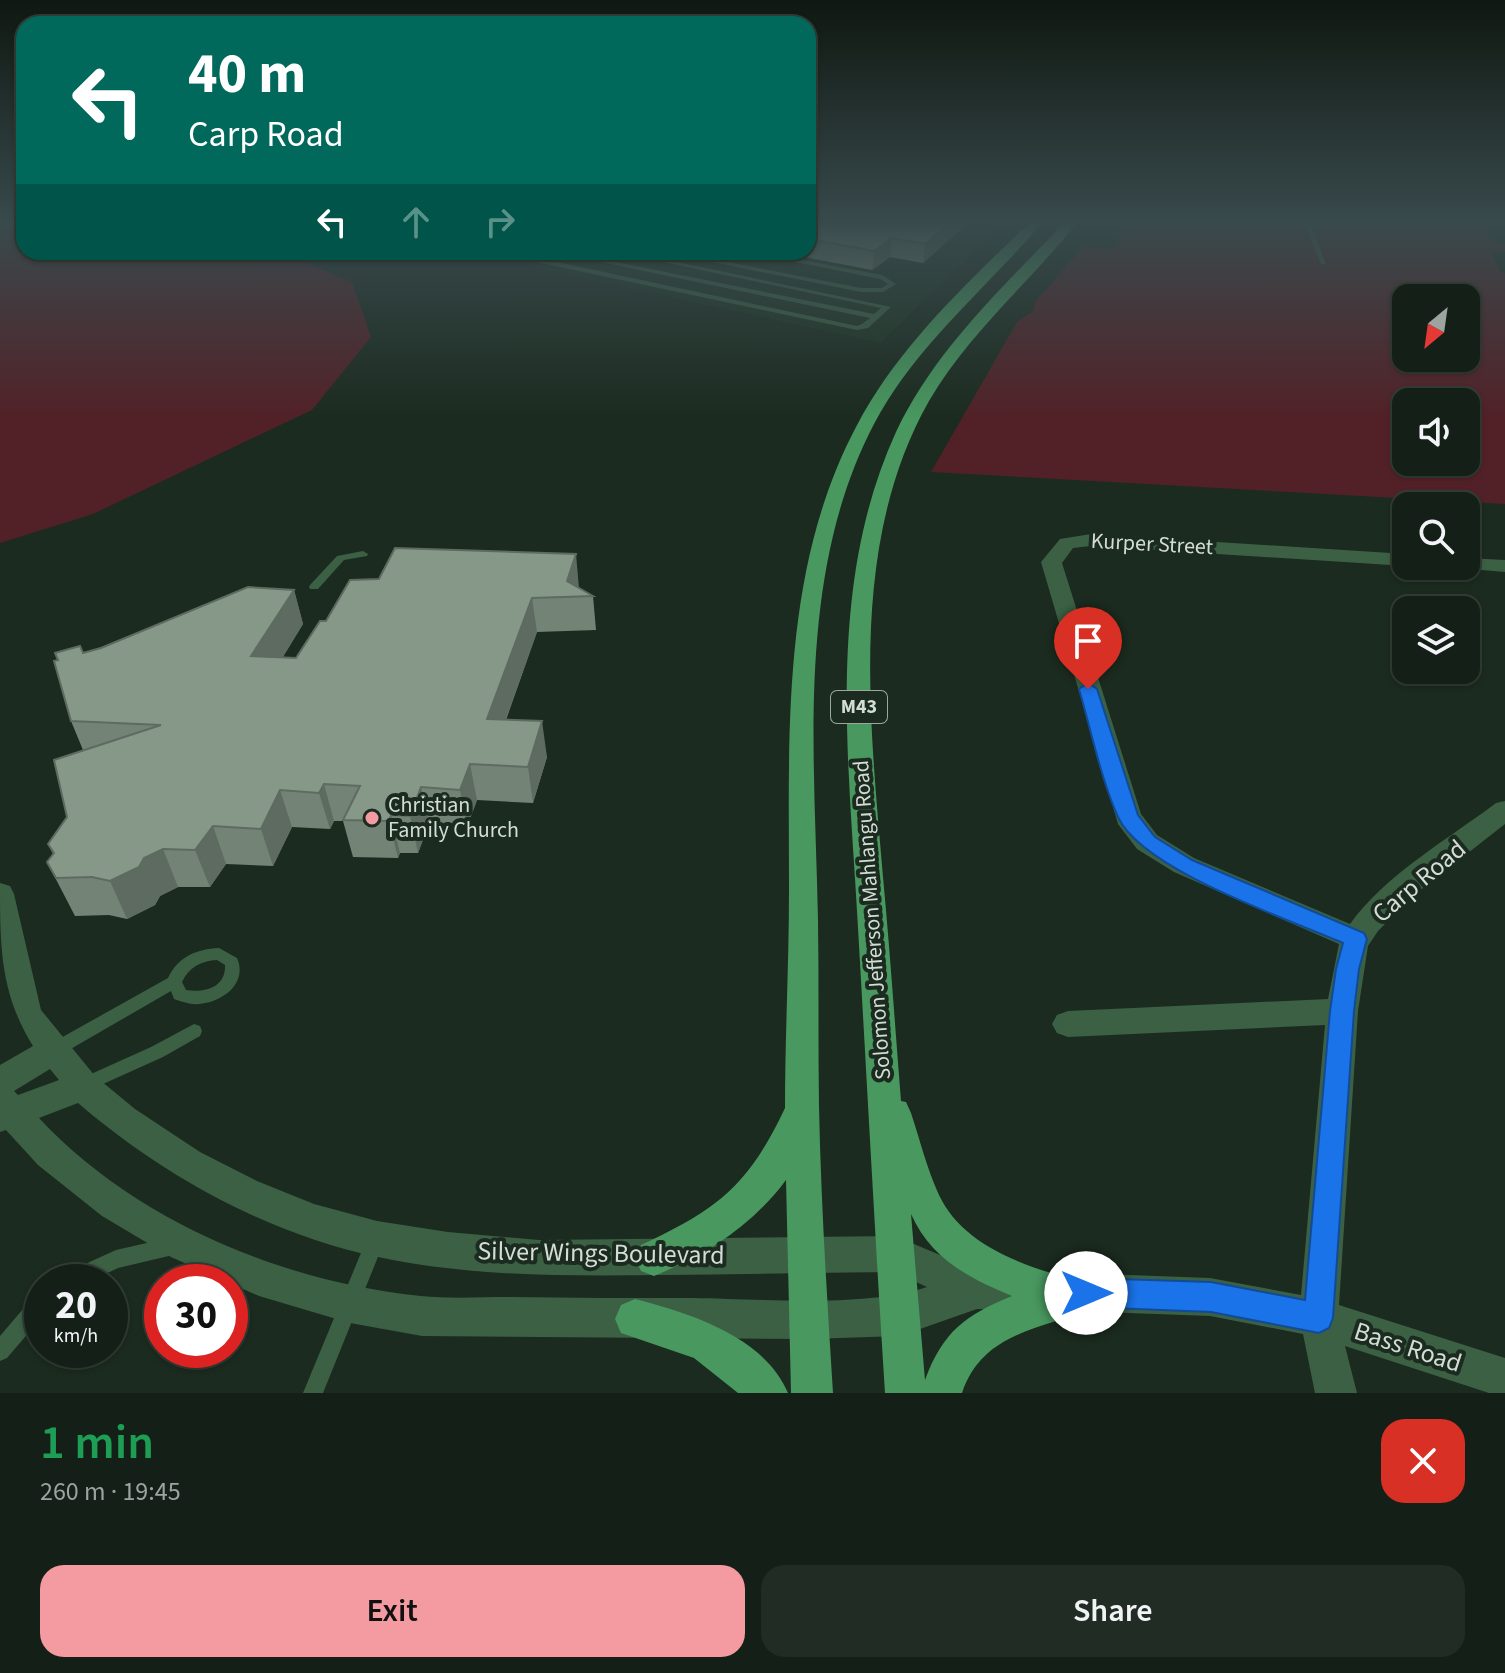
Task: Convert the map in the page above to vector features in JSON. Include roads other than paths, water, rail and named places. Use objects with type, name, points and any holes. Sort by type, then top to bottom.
[{"type":"main road","name":"M43","points":[[812,1393],[802,1106],[800,720],[808,615],[827,519],[851,456],[890,386],[926,339],[974,289]]},
{"type":"main road","name":"Solomon Jefferson Mahlangu Road","points":[[906,1393],[882,1080],[857,670],[862,594],[881,494],[904,435],[935,377],[965,337],[1010,289]]},
{"type":"main road","points":[[882,1080],[932,1219],[948,1240],[975,1259],[1008,1276],[1070,1292]]},
{"type":"main road","points":[[654,1258],[698,1238],[737,1211],[768,1179],[789,1143],[802,1106]]},
{"type":"main road","points":[[941,1393],[956,1356],[977,1332],[1010,1315],[1070,1292]]},
{"type":"main road","points":[[635,1319],[686,1331],[733,1358],[767,1393]]},
{"type":"street","name":"Kurper Street","points":[[1356,939],[1184,865],[1162,853],[1135,829],[1115,778],[1051,562],[1067,543],[1091,540],[1392,559]]},
{"type":"street","points":[[1480,565],[1505,566]]},
{"type":"street","name":"Carp Road","points":[[1336,1393],[1319,1318],[1347,969],[1356,939],[1383,907],[1505,810]]},
{"type":"street","name":"Silver Wings Boulevard","points":[[0,894],[27,1015],[83,1086],[123,1120],[187,1163],[244,1193],[313,1221],[377,1239],[448,1250],[539,1258],[895,1254]]},
{"type":"street","points":[[1068,1024],[1342,1011]]},
{"type":"street","points":[[3,1103],[54,1050]]},
{"type":"street","points":[[3,1103],[83,1086]]},
{"type":"street","points":[[3,1103],[50,1154],[115,1204],[184,1244],[259,1277],[350,1304],[422,1316],[635,1319],[900,1316]]},
{"type":"street","name":"Bass Road","points":[[895,1254],[977,1290]]},
{"type":"street","name":"Bass Road","points":[[900,1316],[977,1290],[1211,1297],[1319,1318],[1505,1378]]},
{"type":"lane","points":[[673,289],[857,328],[865,326],[886,306],[802,289]]},
{"type":"lane","points":[[738,289],[876,317]]},
{"type":"lane","points":[[856,289],[885,289]]},
{"type":"lane","points":[[314,587],[341,558],[363,554]]},
{"type":"lane","points":[[54,1050],[174,982]]},
{"type":"lane","points":[[83,1086],[147,1057],[194,1031]]},
{"type":"lane","points":[[313,1393],[377,1239]]},
{"type":"lane","points":[[106,1264],[184,1244]]},
{"type":"lane","points":[[0,1351],[24,1323]]},
{"type":"place","name":"Christian Family Church","points":[[372,818]]}]
